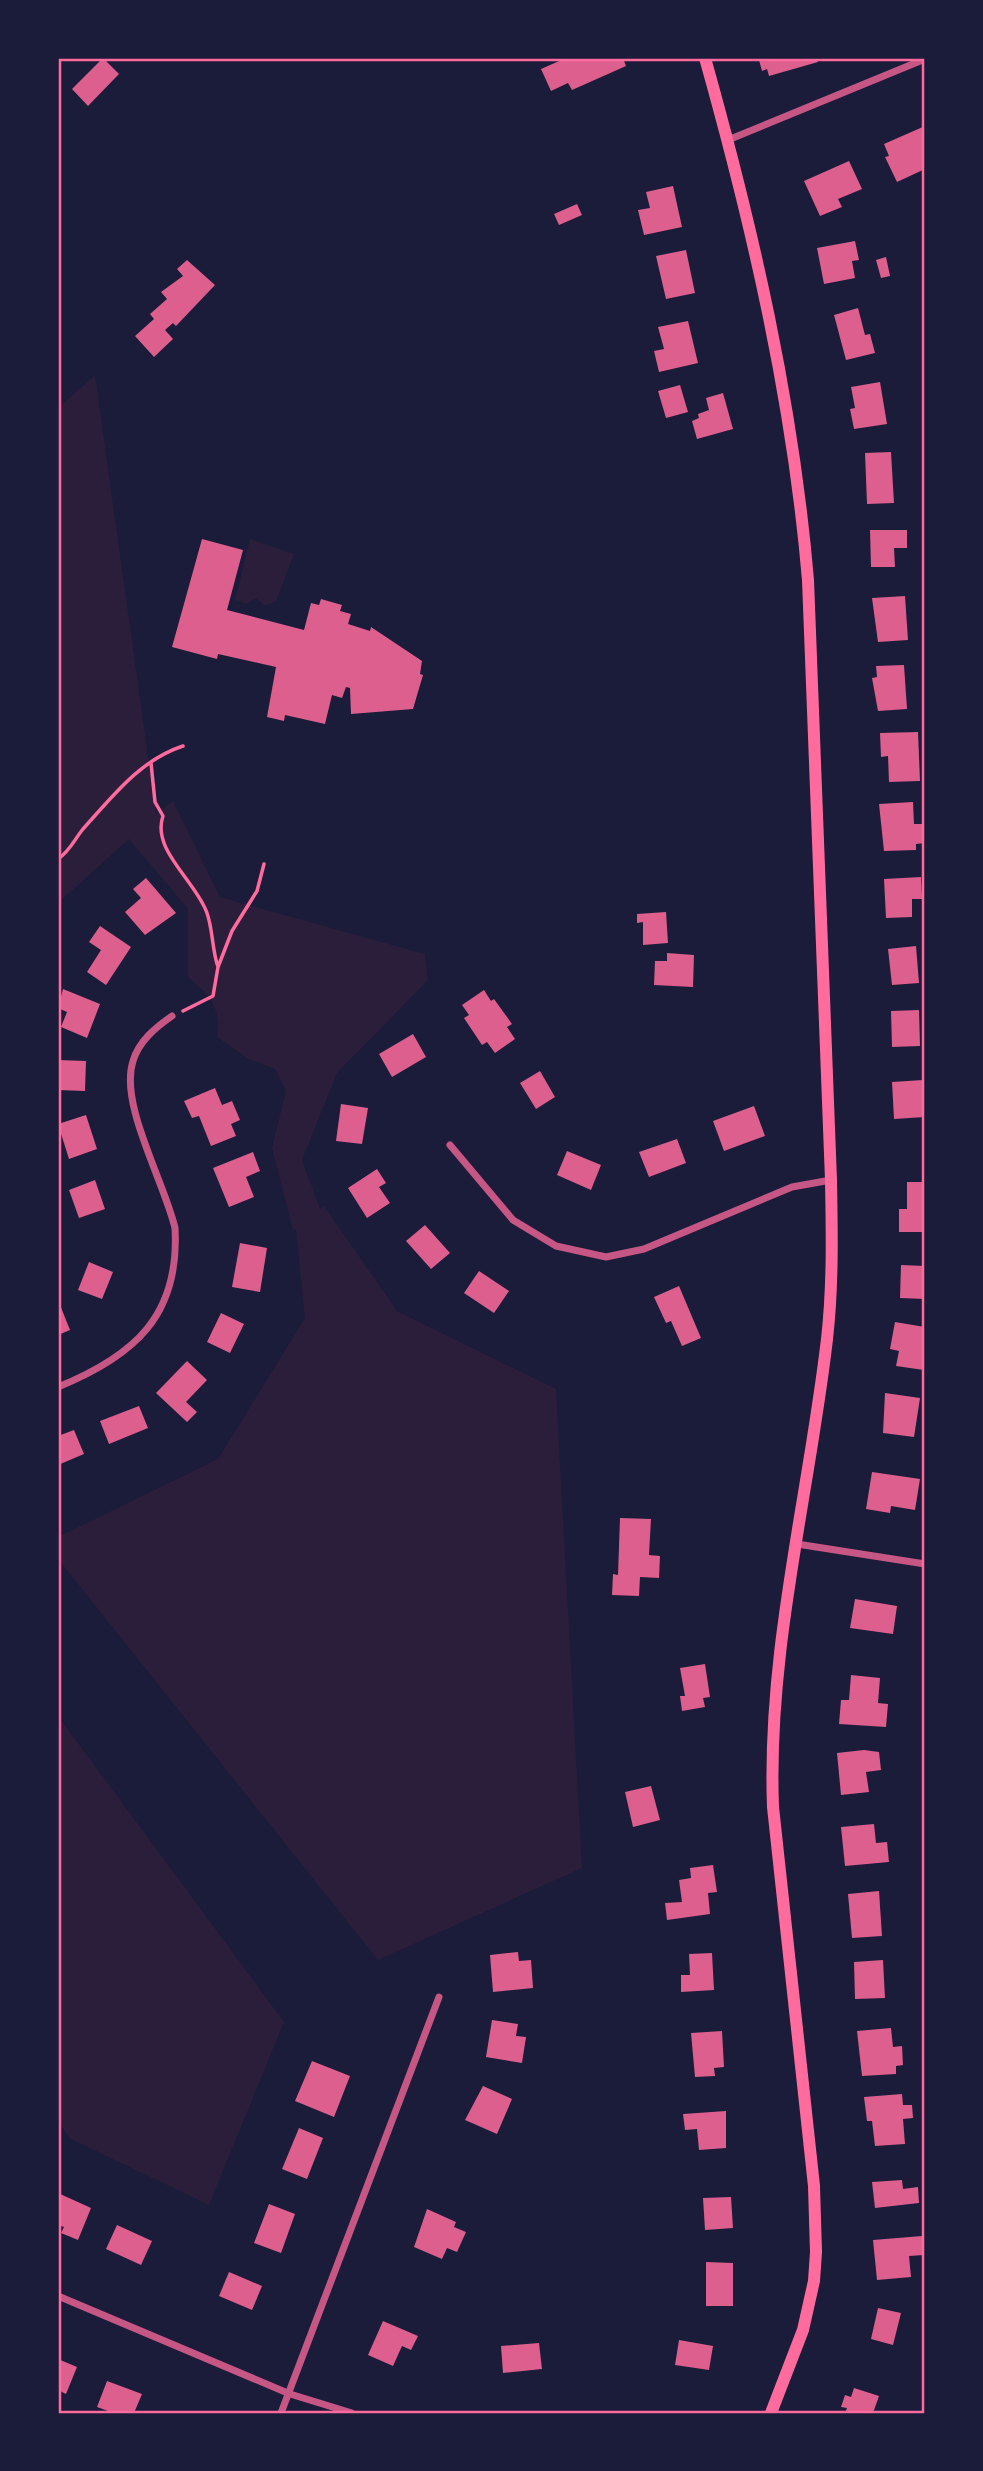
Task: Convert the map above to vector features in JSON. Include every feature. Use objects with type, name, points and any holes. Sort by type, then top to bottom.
[{"type":"main road","points":[[705,58],[728,140],[777,360],[803,517],[808,580],[831,1180],[831,1299],[774,1709],[772,1779],[814,2186],[816,2252],[814,2281],[803,2330],[771,2413]]},
{"type":"street","points":[[728,140],[925,60]]},
{"type":"street","points":[[58,1387],[96,1371],[126,1351],[153,1322],[169,1289],[176,1248],[175,1228],[133,1105],[130,1081],[133,1058],[139,1048],[153,1030],[172,1016]]},
{"type":"street","points":[[450,1145],[513,1220],[556,1246],[606,1257],[644,1249],[792,1187],[831,1180]]},
{"type":"street","points":[[797,1544],[925,1564]]},
{"type":"street","points":[[281,2413],[439,1997]]},
{"type":"street","points":[[58,2296],[290,2394],[352,2413]]},
{"type":"path","points":[[58,859],[128,777],[161,754],[183,746]]},
{"type":"path","points":[[151,763],[156,804],[161,807],[163,816],[159,825],[164,844],[205,910],[218,967]]},
{"type":"path","points":[[172,1016],[211,999],[218,967],[232,931],[257,891],[264,864]]},
{"type":"shaded area","points":[[95,375],[156,814],[173,801],[220,897],[425,954],[428,980],[337,1073],[302,1160],[320,1209],[324,1206],[397,1311],[556,1389],[582,1868],[378,1960],[58,1559],[58,1537],[218,1459],[305,1318],[296,1229],[293,1230],[272,1148],[286,1091],[275,1069],[247,1058],[217,1037],[217,1017],[212,1002],[188,977],[188,909],[129,839],[58,903],[58,408]]},
{"type":"shaded area","points":[[250,539],[294,554],[276,601],[265,606],[256,598],[246,604],[235,600]]},
{"type":"shaded area","points":[[58,1716],[284,2022],[209,2205],[69,2138],[58,2120]]},
{"type":"building","points":[[103,58],[119,74],[88,106],[72,89]]},
{"type":"building","points":[[566,58],[623,58],[626,66],[572,90],[568,83],[551,91],[541,69]]},
{"type":"building","points":[[816,58],[818,62],[769,76],[767,69],[762,71],[759,60]]},
{"type":"building","points":[[925,126],[925,169],[897,182],[885,157],[889,156],[884,144]]},
{"type":"building","points":[[849,161],[862,189],[838,199],[842,207],[820,216],[804,181]]},
{"type":"building","points":[[673,186],[682,227],[644,235],[638,210],[650,208],[646,192]]},
{"type":"building","points":[[577,204],[582,215],[559,225],[554,214]]},
{"type":"building","points":[[855,241],[859,260],[852,261],[855,278],[824,284],[817,248]]},
{"type":"building","points":[[686,250],[695,293],[666,299],[656,256]]},
{"type":"building","points":[[886,257],[890,276],[881,278],[876,260]]},
{"type":"building","points":[[187,260],[215,285],[176,326],[173,323],[165,330],[173,339],[154,357],[135,336],[154,319],[150,314],[167,299],[161,292],[183,276],[177,269]]},
{"type":"building","points":[[858,308],[865,335],[870,334],[875,353],[846,360],[834,315]]},
{"type":"building","points":[[688,321],[698,363],[659,372],[654,351],[664,349],[658,327]]},
{"type":"building","points":[[880,382],[887,424],[854,429],[850,409],[855,408],[851,387]]},
{"type":"building","points":[[680,385],[688,412],[666,418],[658,391]]},
{"type":"building","points":[[723,393],[733,429],[697,439],[692,421],[699,418],[698,414],[709,410],[706,398]]},
{"type":"building","points":[[891,452],[894,503],[867,504],[865,453]]},
{"type":"building","points":[[870,530],[907,530],[907,548],[894,548],[895,567],[871,567]]},
{"type":"building","points":[[202,539],[243,550],[227,610],[304,630],[311,603],[319,605],[321,599],[342,605],[340,611],[351,614],[348,624],[370,631],[371,627],[422,661],[420,674],[423,675],[413,709],[351,714],[350,688],[346,687],[342,698],[332,695],[325,724],[285,715],[284,721],[267,717],[276,667],[218,654],[217,659],[172,647]]},
{"type":"building","points":[[905,596],[908,640],[878,642],[872,598]]},
{"type":"building","points":[[904,665],[907,709],[878,711],[872,678],[877,677],[876,666]]},
{"type":"building","points":[[918,732],[920,781],[889,782],[888,756],[881,757],[880,733]]},
{"type":"building","points":[[913,802],[914,824],[925,824],[925,843],[916,844],[916,850],[884,851],[879,804]]},
{"type":"building","points":[[921,877],[922,899],[912,899],[912,917],[886,918],[884,879]]},
{"type":"building","points":[[146,878],[176,913],[145,935],[125,912],[141,898],[133,889]]},
{"type":"building","points":[[666,912],[668,943],[643,945],[643,922],[637,923],[637,914]]},
{"type":"building","points":[[100,926],[131,947],[106,985],[87,972],[101,950],[89,942]]},
{"type":"building","points":[[916,946],[919,983],[892,985],[888,949]]},
{"type":"building","points":[[667,953],[694,955],[693,987],[654,985],[655,961],[667,961]]},
{"type":"building","points":[[63,989],[100,1004],[87,1038],[61,1027],[67,1012],[58,1008]]},
{"type":"building","points":[[484,990],[512,1024],[507,1027],[515,1039],[495,1053],[487,1042],[482,1045],[464,1018],[469,1015],[462,1005]]},
{"type":"building","points":[[919,1010],[920,1046],[892,1047],[891,1011]]},
{"type":"building","points":[[413,1034],[426,1057],[392,1077],[379,1054]]},
{"type":"building","points":[[58,1060],[86,1061],[85,1091],[58,1090]]},
{"type":"building","points":[[540,1071],[555,1097],[536,1109],[520,1083]]},
{"type":"building","points":[[923,1080],[925,1117],[894,1119],[892,1082]]},
{"type":"building","points":[[215,1088],[222,1105],[232,1101],[240,1120],[231,1124],[236,1136],[211,1146],[199,1116],[192,1118],[184,1101]]},
{"type":"building","points":[[341,1104],[368,1108],[362,1144],[336,1141]]},
{"type":"building","points":[[754,1106],[765,1136],[724,1151],[713,1121]]},
{"type":"building","points":[[86,1115],[97,1149],[69,1159],[58,1124]]},
{"type":"building","points":[[677,1139],[686,1163],[649,1177],[639,1152]]},
{"type":"building","points":[[567,1151],[601,1165],[591,1190],[557,1175]]},
{"type":"building","points":[[253,1152],[260,1171],[246,1177],[254,1197],[229,1207],[213,1168]]},
{"type":"building","points":[[377,1169],[386,1183],[379,1187],[390,1203],[367,1218],[348,1188]]},
{"type":"building","points":[[95,1180],[105,1209],[79,1218],[69,1190]]},
{"type":"building","points":[[907,1182],[925,1182],[925,1232],[899,1232],[899,1209],[907,1209]]},
{"type":"building","points":[[425,1225],[450,1253],[431,1269],[406,1241]]},
{"type":"building","points":[[240,1243],[267,1248],[260,1292],[232,1287]]},
{"type":"building","points":[[89,1262],[113,1272],[102,1299],[78,1290]]},
{"type":"building","points":[[901,1265],[925,1266],[925,1299],[900,1298]]},
{"type":"building","points":[[479,1271],[509,1291],[494,1313],[464,1293]]},
{"type":"building","points":[[679,1286],[701,1338],[682,1346],[671,1321],[666,1323],[654,1297]]},
{"type":"building","points":[[58,1300],[70,1330],[58,1335]]},
{"type":"building","points":[[221,1313],[244,1324],[230,1353],[207,1342]]},
{"type":"building","points":[[895,1322],[925,1327],[924,1370],[896,1366],[899,1351],[890,1349]]},
{"type":"building","points":[[187,1361],[207,1380],[186,1402],[197,1412],[187,1422],[156,1393]]},
{"type":"building","points":[[885,1393],[920,1398],[914,1437],[883,1433]]},
{"type":"building","points":[[139,1406],[148,1428],[109,1444],[100,1421]]},
{"type":"building","points":[[74,1430],[84,1454],[58,1465],[58,1436]]},
{"type":"building","points":[[872,1472],[920,1479],[915,1510],[891,1506],[890,1513],[866,1509]]},
{"type":"building","points":[[620,1518],[651,1519],[649,1555],[660,1556],[659,1578],[640,1577],[639,1596],[612,1595],[613,1574],[618,1575]]},
{"type":"building","points":[[855,1599],[897,1606],[893,1634],[850,1628]]},
{"type":"building","points":[[705,1664],[710,1697],[703,1698],[705,1707],[682,1711],[680,1696],[685,1696],[680,1668]]},
{"type":"building","points":[[851,1675],[880,1678],[878,1703],[888,1704],[886,1727],[839,1724],[841,1700],[849,1700]]},
{"type":"building","points":[[864,1750],[879,1752],[881,1770],[866,1772],[869,1792],[841,1795],[837,1753]]},
{"type":"building","points":[[651,1786],[660,1820],[633,1827],[625,1792]]},
{"type":"building","points":[[874,1824],[876,1843],[887,1842],[889,1862],[845,1866],[841,1827]]},
{"type":"building","points":[[713,1865],[717,1892],[708,1893],[710,1914],[667,1920],[665,1903],[682,1902],[679,1880],[691,1878],[690,1868]]},
{"type":"building","points":[[879,1891],[882,1936],[852,1938],[848,1894]]},
{"type":"building","points":[[518,1952],[519,1961],[531,1960],[533,1988],[493,1992],[490,1955]]},
{"type":"building","points":[[712,1953],[714,1990],[681,1992],[681,1975],[690,1975],[689,1954]]},
{"type":"building","points":[[883,1960],[885,1998],[855,1999],[854,1962]]},
{"type":"building","points":[[492,2020],[518,2024],[516,2036],[526,2037],[522,2063],[486,2057]]},
{"type":"building","points":[[891,2028],[893,2047],[902,2046],[903,2065],[896,2066],[896,2074],[862,2076],[857,2031]]},
{"type":"building","points":[[722,2031],[724,2067],[714,2068],[715,2076],[695,2077],[691,2033]]},
{"type":"building","points":[[312,2061],[350,2076],[334,2117],[295,2101]]},
{"type":"building","points":[[483,2086],[512,2099],[497,2134],[465,2120]]},
{"type":"building","points":[[902,2094],[903,2105],[912,2105],[913,2118],[903,2119],[905,2144],[875,2146],[872,2121],[867,2121],[864,2097]]},
{"type":"building","points":[[726,2111],[726,2148],[699,2150],[697,2129],[685,2130],[683,2114]]},
{"type":"building","points":[[299,2128],[323,2138],[307,2179],[282,2169]]},
{"type":"building","points":[[902,2180],[903,2189],[918,2187],[919,2203],[875,2208],[872,2182]]},
{"type":"building","points":[[58,2193],[91,2208],[78,2240],[61,2233],[64,2227],[58,2225]]},
{"type":"building","points":[[731,2197],[733,2228],[705,2230],[703,2198]]},
{"type":"building","points":[[269,2204],[295,2214],[281,2253],[254,2243]]},
{"type":"building","points":[[427,2209],[456,2222],[454,2227],[466,2232],[457,2252],[447,2248],[442,2259],[414,2247]]},
{"type":"building","points":[[117,2225],[152,2241],[141,2265],[106,2249]]},
{"type":"building","points":[[922,2236],[924,2255],[909,2256],[911,2277],[877,2280],[873,2240]]},
{"type":"building","points":[[706,2262],[733,2263],[733,2306],[706,2306]]},
{"type":"building","points":[[229,2272],[262,2286],[252,2310],[219,2296]]},
{"type":"building","points":[[878,2308],[901,2313],[893,2345],[871,2339]]},
{"type":"building","points":[[383,2321],[418,2336],[411,2350],[402,2346],[393,2366],[368,2355]]},
{"type":"building","points":[[679,2340],[713,2346],[709,2370],[675,2365]]},
{"type":"building","points":[[539,2343],[542,2369],[503,2373],[501,2346]]},
{"type":"building","points":[[58,2359],[77,2367],[66,2394],[58,2390]]},
{"type":"building","points":[[107,2381],[142,2394],[134,2413],[107,2413],[108,2411],[97,2407]]},
{"type":"building","points":[[854,2388],[879,2396],[873,2413],[845,2413],[847,2408],[841,2407],[845,2395],[851,2397]]}]
